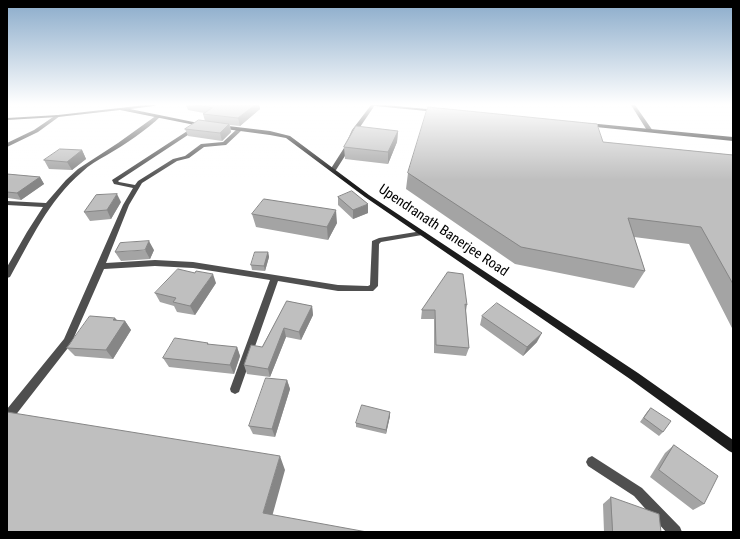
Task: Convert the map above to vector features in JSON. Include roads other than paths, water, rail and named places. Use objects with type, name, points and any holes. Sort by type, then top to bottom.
[{"type":"street","points":[[7,145],[37,130]]},
{"type":"street","points":[[7,275],[34,224],[48,205],[79,171],[138,130]]},
{"type":"street","points":[[136,187],[116,183],[115,180],[191,130]]},
{"type":"street","points":[[7,416],[68,341],[126,205],[136,187],[144,179],[175,160],[187,157],[203,145],[224,144],[239,130]]},
{"type":"street","name":"Upendranath Banerjee Road","points":[[240,130],[276,134],[288,137],[422,233],[634,376],[733,447]]},
{"type":"street","points":[[333,170],[347,148],[355,130]]},
{"type":"street","points":[[642,130],[733,139]]},
{"type":"street","points":[[7,203],[48,205]]},
{"type":"street","points":[[100,266],[155,263],[193,265],[338,288],[373,288],[375,243],[379,240],[422,233]]},
{"type":"street","points":[[235,389],[274,277]]},
{"type":"street","points":[[592,462],[638,492],[675,532]]}]
